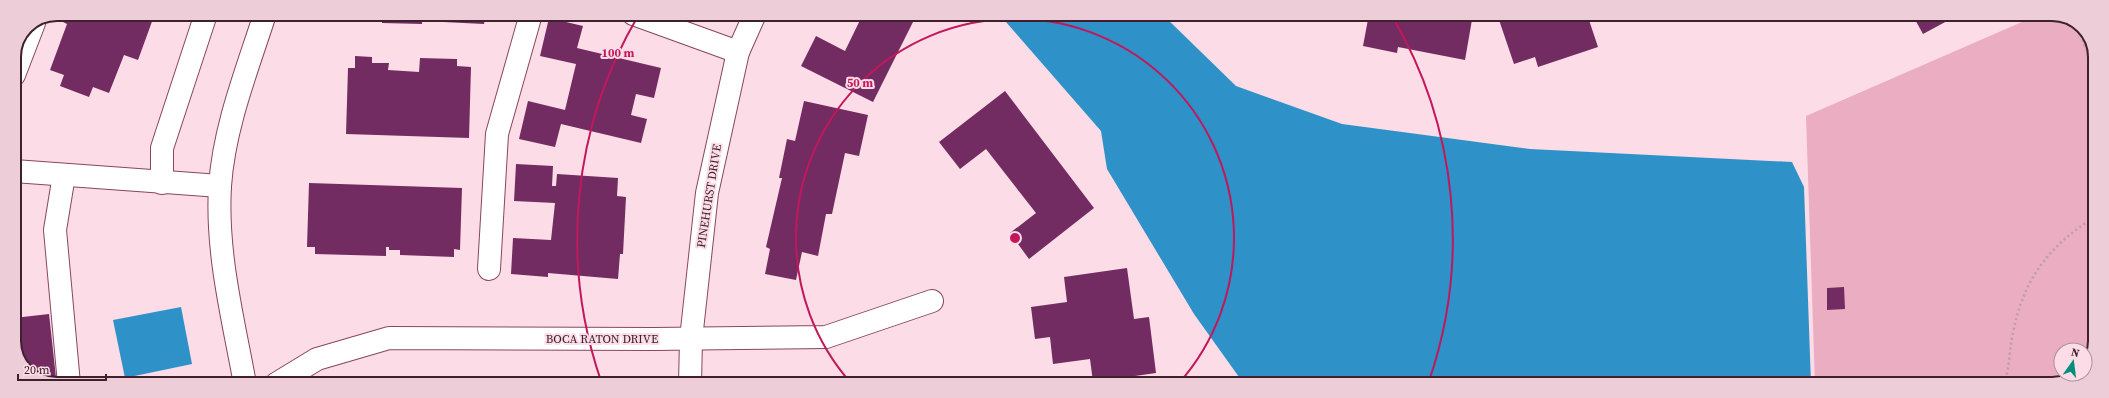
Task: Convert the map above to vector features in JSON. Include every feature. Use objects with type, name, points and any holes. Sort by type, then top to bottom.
[{"type":"street","points":[[162,183],[162,148],[204,21]]},
{"type":"street","points":[[244,377],[222,266],[220,186],[231,120],[263,21]]},
{"type":"street","points":[[490,269],[497,134],[529,21]]},
{"type":"street","points":[[653,21],[738,52]]},
{"type":"street","name":"PINEHURST DRIVE","points":[[690,377],[691,339],[708,193],[738,52],[752,21]]},
{"type":"street","points":[[21,57],[31,31]]},
{"type":"street","points":[[21,172],[162,183],[220,186]]},
{"type":"street","points":[[64,175],[55,230],[67,377]]},
{"type":"street","name":"BOCA RATON DRIVE","points":[[287,377],[317,359],[389,338],[691,339],[826,337],[932,301]]},
{"type":"path","points":[[2082,38],[2087,51]]},
{"type":"path","points":[[2007,377],[2012,334],[2020,303],[2033,274],[2054,247],[2088,221]]},
{"type":"shaded area","points":[[2024,21],[2057,21],[2074,28],[2083,39],[2088,54],[2088,342],[2053,342],[2052,377],[1815,377],[1806,116]]},
{"type":"water","points":[[1005,21],[1169,21],[1236,86],[1342,124],[1530,149],[1792,162],[1804,187],[1811,377],[1239,377],[1194,314],[1107,169],[1101,131]]},
{"type":"water","points":[[181,307],[192,364],[125,377],[113,320]]},
{"type":"building","points":[[152,21],[138,60],[124,55],[109,93],[93,87],[89,97],[60,86],[64,75],[50,70],[67,24],[63,22]]},
{"type":"building","points":[[382,21],[422,21],[422,24],[382,23]]},
{"type":"building","points":[[443,21],[484,21],[484,24]]},
{"type":"building","points":[[548,21],[562,21],[583,26],[577,48],[661,68],[654,98],[636,94],[631,115],[647,119],[641,143],[561,124],[555,147],[519,139],[528,101],[565,110],[576,64],[540,56]]},
{"type":"building","points":[[860,21],[914,21],[873,102],[801,66],[816,36],[845,51]]},
{"type":"building","points":[[1368,21],[1472,21],[1465,60],[1398,47],[1397,53],[1363,46]]},
{"type":"building","points":[[1499,21],[1589,21],[1598,47],[1538,67],[1535,57],[1514,64]]},
{"type":"building","points":[[1916,21],[1947,21],[1923,34]]},
{"type":"building","points":[[355,56],[372,57],[372,63],[389,63],[388,70],[419,72],[420,58],[457,59],[457,66],[471,67],[469,138],[346,134],[348,68],[355,68]]},
{"type":"building","points":[[1005,91],[1094,208],[1029,259],[1010,233],[1036,213],[986,149],[960,169],[939,142]]},
{"type":"building","points":[[804,101],[868,115],[859,156],[845,153],[832,214],[826,214],[818,256],[802,252],[796,280],[765,274],[770,249],[766,247],[782,178],[779,178],[787,139],[795,141]]},
{"type":"building","points":[[516,164],[553,166],[552,186],[556,186],[557,174],[618,178],[617,196],[626,197],[623,254],[620,254],[618,279],[548,273],[548,277],[511,274],[513,238],[551,240],[555,203],[514,201]]},
{"type":"building","points":[[309,183],[462,188],[460,250],[454,249],[454,257],[400,255],[400,250],[389,250],[389,247],[386,247],[386,256],[315,254],[315,247],[307,247]]},
{"type":"building","points":[[1127,268],[1134,319],[1149,317],[1156,373],[1128,377],[1092,377],[1090,359],[1053,364],[1050,337],[1035,339],[1031,307],[1067,302],[1064,277]]},
{"type":"building","points":[[1844,287],[1845,309],[1827,310],[1827,288]]},
{"type":"building","points":[[49,314],[56,377],[45,375],[37,371],[31,367],[27,361],[22,351],[21,344],[21,317]]}]
